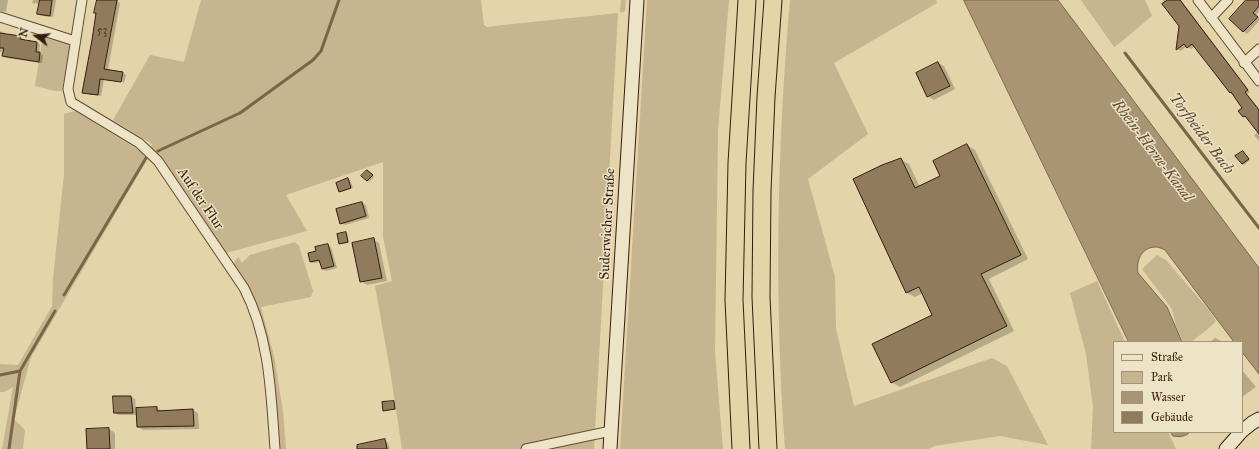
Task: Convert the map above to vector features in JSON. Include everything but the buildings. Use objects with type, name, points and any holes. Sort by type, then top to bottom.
[{"type":"highway","points":[[741,449],[734,292],[737,163],[747,0]]},
{"type":"highway","points":[[768,449],[761,297],[762,191],[766,97],[773,0]]},
{"type":"main road","name":"Suderwicher Straße","points":[[610,449],[637,0]]},
{"type":"main road","points":[[1243,431],[1259,419]]},
{"type":"main road","points":[[1226,449],[1241,433]]},
{"type":"street","name":"Auf der Flur","points":[[82,0],[68,89],[72,102],[139,143],[158,162],[244,288],[252,303],[268,365],[275,449]]},
{"type":"street","points":[[1198,0],[1259,81]]},
{"type":"street","points":[[1211,18],[1228,0]]},
{"type":"street","points":[[0,17],[75,40]]},
{"type":"street","points":[[1244,63],[1259,49]]},
{"type":"street","points":[[526,449],[611,431]]},
{"type":"green space","points":[[201,0],[481,0],[484,25],[487,27],[618,13],[594,449],[402,449],[375,286],[392,281],[383,237],[383,162],[286,195],[307,231],[226,253],[150,146],[152,144],[113,120],[150,55],[184,62]]},
{"type":"green space","points":[[621,0],[626,0],[625,11],[621,13],[620,11]]},
{"type":"green space","points":[[647,0],[729,0],[718,131],[715,352],[723,449],[620,449]]},
{"type":"green space","points":[[790,0],[936,0],[937,3],[834,63],[868,134],[808,179],[835,277],[836,328],[854,406],[992,358],[1007,366],[1048,445],[1000,436],[934,446],[929,449],[785,449],[779,337],[778,224],[782,112]]},
{"type":"green space","points":[[1081,0],[1145,0],[1152,16],[1114,47]]},
{"type":"green space","points":[[43,35],[67,43],[70,48],[62,91],[55,91],[35,86]]},
{"type":"green space","points":[[75,111],[145,154],[147,160],[31,357],[14,419],[25,430],[23,449],[2,449],[13,387],[4,392],[0,392],[0,364],[18,365],[52,306],[53,279],[64,174],[64,114]]},
{"type":"green space","points":[[295,242],[299,246],[313,291],[311,297],[261,307],[274,356],[283,411],[286,449],[279,449],[271,366],[233,264],[238,257],[242,263],[250,255]]},
{"type":"green space","points":[[1157,255],[1166,260],[1209,310],[1216,321],[1192,341],[1183,341],[1176,326],[1172,309],[1142,269]]},
{"type":"green space","points":[[1097,281],[1125,341],[1113,341],[1113,433],[1168,433],[1176,449],[1091,449],[1093,407],[1086,354],[1070,293]]},
{"type":"water","name":"Rhein-Herne-Kanal","points":[[964,0],[1058,0],[1259,268],[1259,374],[1243,353],[1243,341],[1233,341],[1165,250],[1158,247],[1147,249],[1143,252],[1138,264],[1138,273],[1167,307],[1182,341],[1129,341]]},
{"type":"water","points":[[1172,433],[1189,433],[1184,436],[1173,436]]},
{"type":"waterway","points":[[158,151],[240,113],[313,60],[321,51],[339,0]]},
{"type":"waterway","name":"Torfheider Bach","points":[[1125,53],[1259,228]]},
{"type":"waterway","points":[[64,295],[146,158]]},
{"type":"waterway","points":[[0,375],[20,371],[55,311]]},
{"type":"waterway","points":[[9,449],[20,371]]}]
